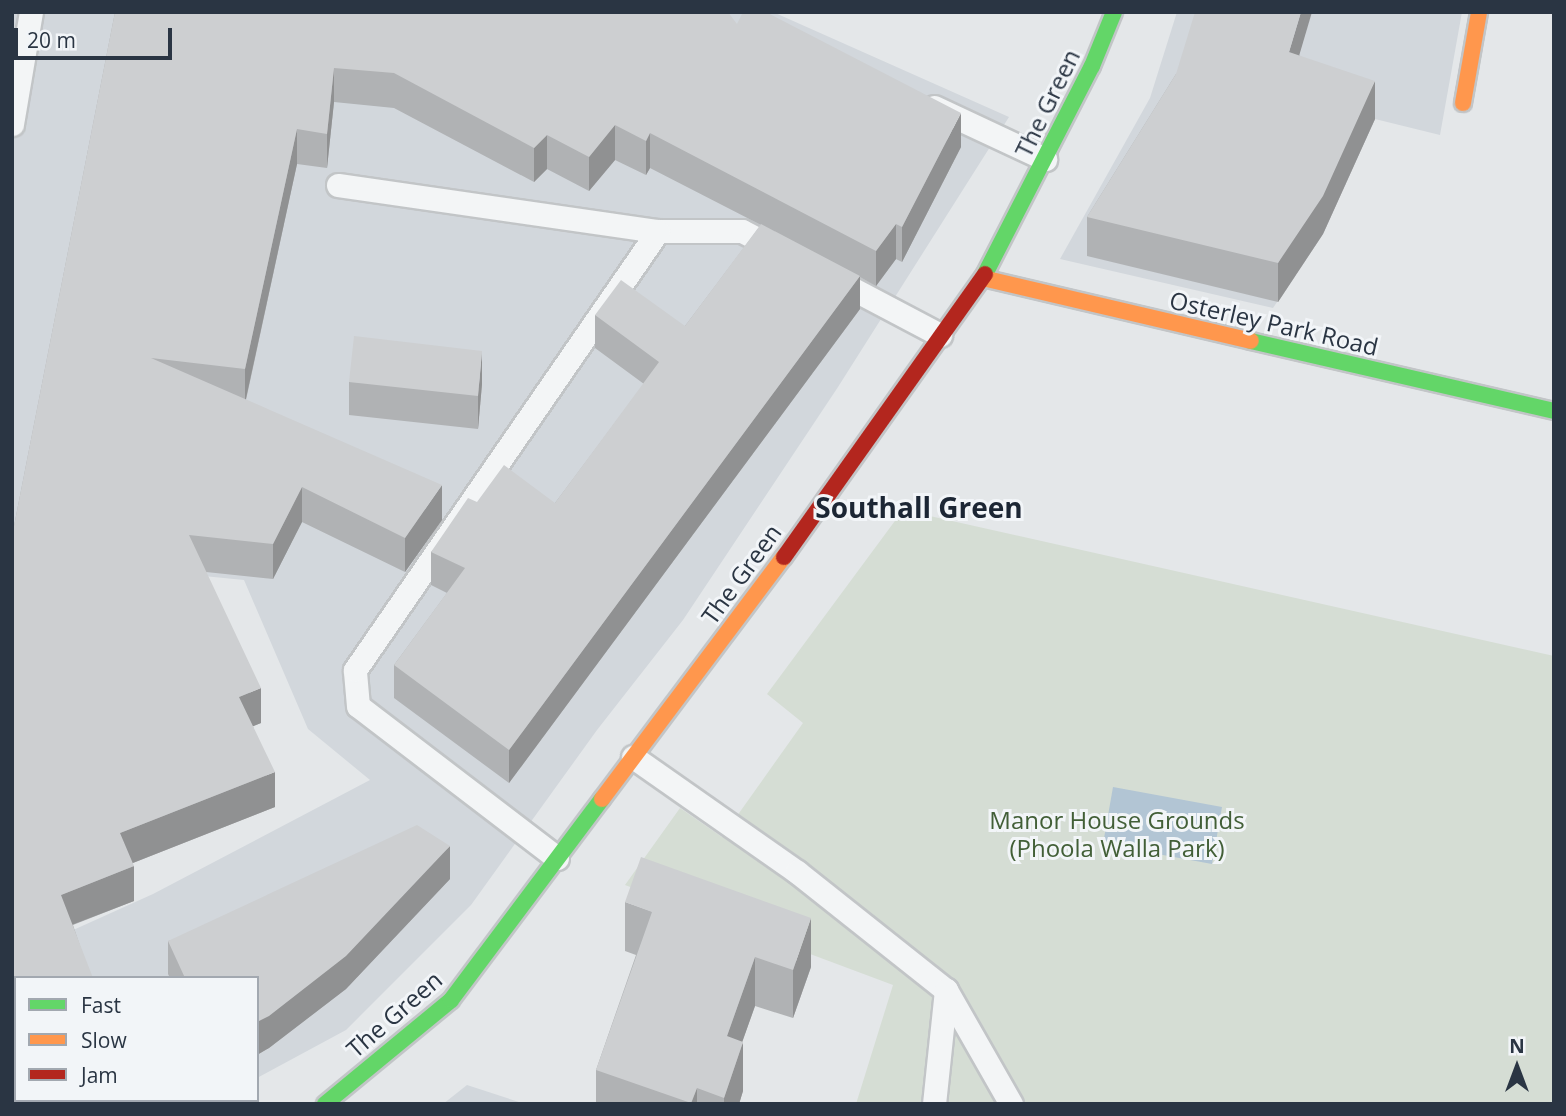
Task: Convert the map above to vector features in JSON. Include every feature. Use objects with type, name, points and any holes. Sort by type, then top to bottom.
[{"type":"street","name":"The Green","points":[[325,1104],[451,1000],[764,584],[983,278],[1045,159],[1114,12]]},
{"type":"street","points":[[1462,103],[1479,12]]},
{"type":"street","name":"Osterley Park Road","points":[[983,278],[1554,411]]},
{"type":"lane","points":[[12,124],[32,12]]},
{"type":"lane","points":[[910,96],[1045,159]]},
{"type":"lane","points":[[338,185],[658,231],[742,231],[940,335]]},
{"type":"lane","points":[[557,859],[358,706],[355,670],[658,231]]},
{"type":"lane","points":[[633,757],[796,872],[946,990],[1011,1104]]},
{"type":"lane","points":[[934,1104],[946,990]]},
{"type":"shaded area","points":[[12,12],[773,12],[1009,117],[838,387],[683,620],[597,730],[471,905],[346,1030],[259,1077],[259,976],[14,976],[14,1102],[212,1102],[209,1104],[12,1104],[12,941],[71,931],[153,894],[370,780],[308,729],[244,580],[12,557]]},
{"type":"shaded area","points":[[1177,12],[1462,12],[1440,135],[1375,119],[1323,234],[1273,308],[1060,259],[1150,98]]},
{"type":"shaded area","points":[[467,1085],[525,1104],[443,1104]]},
{"type":"green space","name":"Manor House Grounds (Phoola Walla Park)","points":[[903,510],[1554,656],[1554,1104],[856,1104],[893,985],[625,885],[680,808],[722,837],[803,723],[767,694]]},
{"type":"water","points":[[1113,787],[1222,807],[1212,864],[1103,844]]},
{"type":"building","points":[[115,12],[728,12],[737,24],[743,12],[766,12],[961,113],[902,227],[896,224],[876,251],[650,133],[646,141],[615,125],[589,157],[547,135],[534,148],[394,73],[334,68],[327,134],[297,129],[245,369],[151,358],[442,485],[405,538],[302,487],[273,544],[189,535],[261,688],[239,697],[275,772],[120,833],[134,866],[61,895],[92,976],[14,976],[14,1102],[74,1102],[69,1104],[12,1104],[14,526]]},
{"type":"building","points":[[1195,12],[1301,12],[1289,52],[1375,81],[1323,196],[1278,263],[1087,217],[1176,74]]},
{"type":"building","points":[[761,224],[860,276],[509,750],[394,665],[465,568],[431,552],[468,498],[477,502],[504,465],[555,503],[659,362],[595,315],[621,280],[685,326]]},
{"type":"building","points":[[354,336],[482,351],[478,396],[349,382]]},
{"type":"building","points":[[417,825],[450,846],[346,956],[259,1021],[259,976],[184,976],[168,941]]},
{"type":"building","points":[[641,857],[811,918],[793,970],[755,957],[727,1036],[743,1042],[724,1098],[697,1088],[691,1103],[596,1070],[652,912],[625,902]]},
{"type":"traffic: fast","points":[[985,274],[1092,66],[1114,12]]},
{"type":"traffic: fast","points":[[1251,341],[1554,411]]},
{"type":"traffic: fast","points":[[325,1104],[451,1000],[602,799]]},
{"type":"traffic: slow","points":[[1463,103],[1479,12]]},
{"type":"traffic: slow","points":[[983,278],[1251,341]]},
{"type":"traffic: slow","points":[[602,799],[784,557]]},
{"type":"traffic: jam","points":[[784,557],[985,274]]},
{"type":"district","name":"Southall Green","points":[[919,507]]}]
